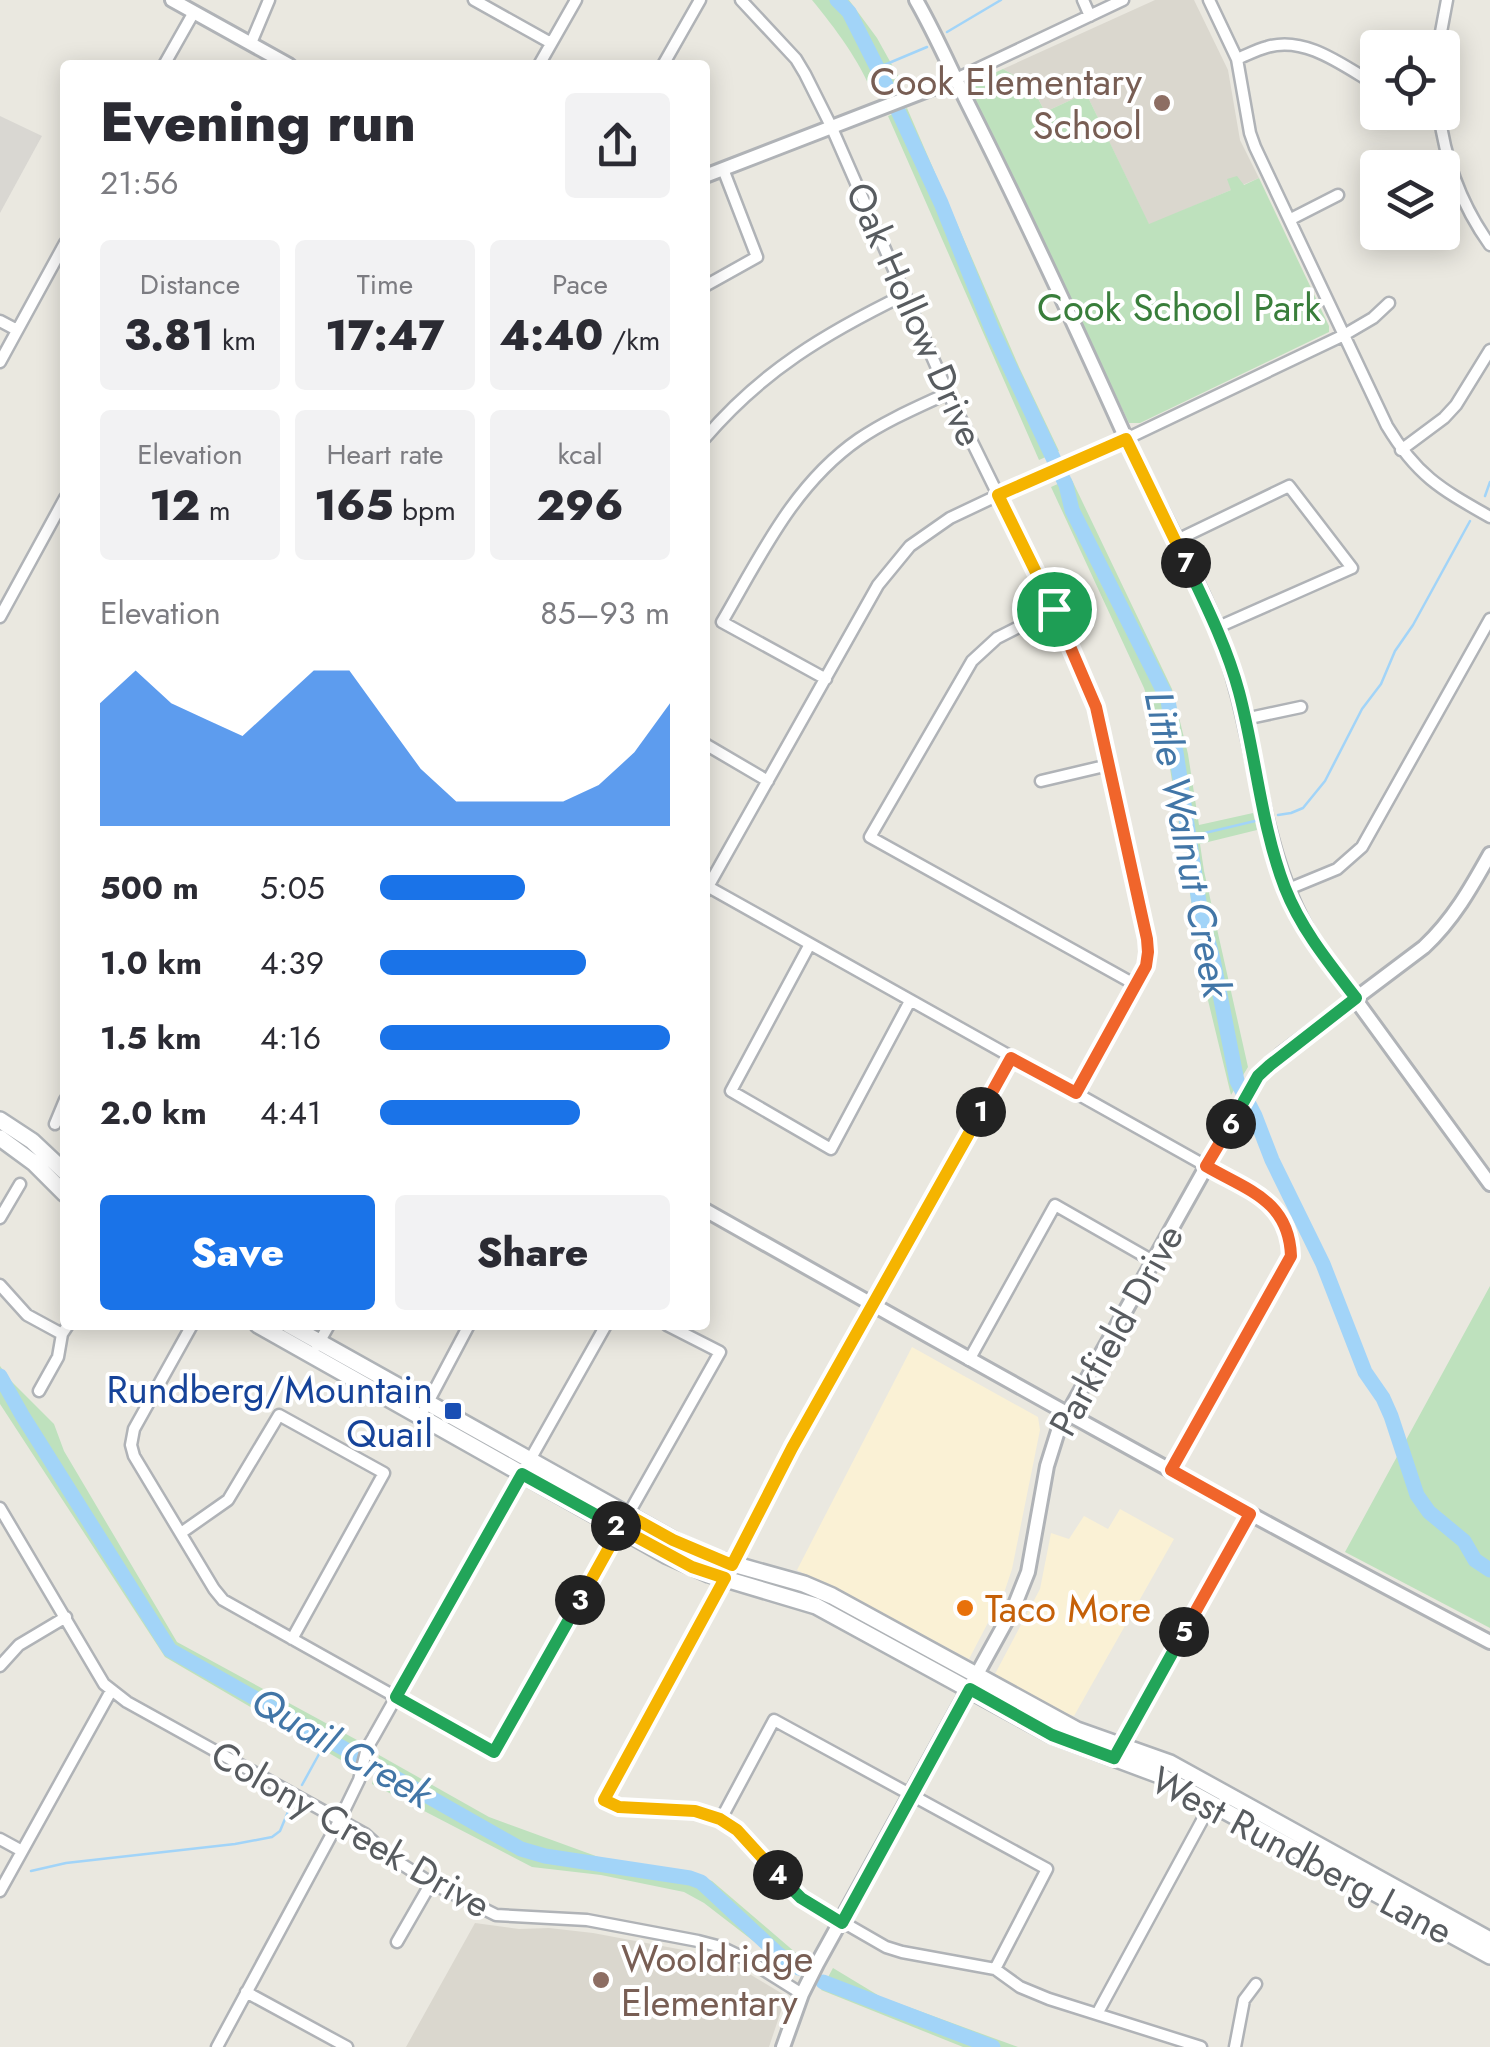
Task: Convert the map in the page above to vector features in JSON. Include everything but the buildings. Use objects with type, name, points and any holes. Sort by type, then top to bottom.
[{"type":"main road","points":[[0,1120],[60,1167]]},
{"type":"main road","points":[[0,1138],[60,1189]]},
{"type":"main road","name":"West Rundberg Lane","points":[[271,1330],[316,1348],[624,1521],[692,1567],[729,1572],[801,1600],[840,1609],[973,1682],[1118,1751],[1211,1804],[1490,1940]]},
{"type":"main road","name":"West Rundberg Lane","points":[[296,1330],[316,1348]]},
{"type":"main road","name":"West Rundberg Lane","points":[[1118,1751],[1170,1763],[1490,1956]]},
{"type":"street","points":[[172,0],[281,60]]},
{"type":"street","points":[[250,43],[268,0]]},
{"type":"street","points":[[474,0],[551,43]]},
{"type":"street","points":[[541,60],[576,0]]},
{"type":"street","points":[[666,60],[700,0]]},
{"type":"street","name":"Oak Hollow Drive","points":[[741,0],[796,59],[832,126],[948,392],[1054,609],[1096,707],[1148,946],[1146,966],[1076,1093]]},
{"type":"street","points":[[916,0],[1036,239],[1216,628],[1238,688],[1274,854],[1286,890],[1306,931],[1490,1184]]},
{"type":"street","points":[[1083,0],[1090,16]]},
{"type":"street","points":[[710,174],[956,79],[1123,0]]},
{"type":"street","points":[[1209,0],[1237,59],[1250,133],[1387,426],[1402,450],[1433,483],[1490,516]]},
{"type":"street","points":[[1441,30],[1447,0]]},
{"type":"street","points":[[167,60],[194,12]]},
{"type":"street","points":[[1237,59],[1266,47],[1301,46],[1360,76]]},
{"type":"street","points":[[1442,130],[1460,193],[1490,245]]},
{"type":"street","points":[[710,283],[757,257],[723,169]]},
{"type":"street","points":[[1290,219],[1338,195]]},
{"type":"street","points":[[0,362],[60,253]]},
{"type":"street","points":[[710,432],[735,405],[796,354],[844,324],[904,295]]},
{"type":"street","points":[[710,881],[878,585],[898,558],[936,526],[1344,335],[1389,303]]},
{"type":"street","points":[[0,321],[17,330]]},
{"type":"street","points":[[1402,450],[1456,405],[1490,350]]},
{"type":"street","points":[[826,679],[722,622],[778,525],[814,478],[873,430],[948,392]]},
{"type":"street","points":[[1175,541],[1289,486],[1352,568],[1216,628]]},
{"type":"street","points":[[0,617],[60,507]]},
{"type":"street","points":[[1054,609],[998,638],[972,661],[870,837],[1136,986]]},
{"type":"street","points":[[1286,890],[1338,869],[1362,847],[1490,619]]},
{"type":"street","points":[[1245,719],[1301,708]]},
{"type":"street","points":[[710,747],[768,782]]},
{"type":"street","points":[[1041,780],[1109,765]]},
{"type":"street","name":"Parkfield Drive","points":[[783,2047],[802,1994],[1014,1607],[1028,1572],[1050,1451],[1067,1414],[1258,1076],[1439,933],[1464,900],[1490,854]]},
{"type":"street","points":[[710,890],[1206,1166],[1270,1203],[1282,1218],[1291,1256],[1171,1470]]},
{"type":"street","points":[[810,944],[730,1091],[831,1149],[910,1000]]},
{"type":"street","points":[[1011,1058],[792,1448],[604,1800],[619,1807],[695,1811],[720,1819],[737,1830],[792,1890],[886,1947],[994,1969],[1030,1991],[1202,2047]]},
{"type":"street","points":[[55,1124],[60,1112]]},
{"type":"street","points":[[0,1218],[20,1184]]},
{"type":"street","points":[[969,1360],[1056,1206],[1153,1261]]},
{"type":"street","points":[[710,1213],[1067,1414],[1490,1642]]},
{"type":"street","points":[[0,1285],[27,1315],[60,1328]]},
{"type":"street","points":[[39,1391],[58,1357],[65,1330]]},
{"type":"street","points":[[189,1330],[131,1440],[134,1456],[214,1590],[223,1600],[494,1752],[720,1352],[677,1330]]},
{"type":"street","points":[[316,1348],[326,1330]]},
{"type":"street","points":[[424,1410],[466,1330]]},
{"type":"street","points":[[217,2047],[340,1819],[359,1780],[367,1748],[603,1330]]},
{"type":"street","points":[[181,1533],[228,1500],[280,1415],[384,1473],[292,1639]]},
{"type":"street","name":"Colony Creek Drive","points":[[0,1508],[104,1684],[126,1702],[340,1819],[430,1882],[496,1915],[587,1920],[721,1948],[802,1994]]},
{"type":"street","points":[[1118,1751],[1250,1514]]},
{"type":"street","points":[[0,1666],[19,1644],[66,1618]]},
{"type":"street","points":[[0,1891],[111,1691]]},
{"type":"street","points":[[720,1819],[774,1720],[1048,1869],[994,1969]]},
{"type":"street","points":[[1097,2014],[1211,1804]]},
{"type":"street","points":[[0,1839],[22,1850]]},
{"type":"street","points":[[397,1942],[430,1882]]},
{"type":"street","points":[[1235,2047],[1244,2000],[1256,1984]]},
{"type":"street","points":[[246,1992],[347,2047]]},
{"type":"shaded area","name":"Cook Elementary School","points":[[1155,0],[1194,0],[1228,70],[1240,140],[1259,178],[1149,225],[1086,93],[1045,112],[1031,85],[1003,69]]},
{"type":"shaded area","points":[[0,116],[42,136],[0,213]]},
{"type":"shaded area","points":[[912,1347],[1038,1417],[1040,1430],[1012,1569],[969,1659],[797,1570]]},
{"type":"shaded area","points":[[1120,1509],[1174,1539],[1074,1716],[1050,1707],[995,1674],[1040,1589],[1051,1533],[1069,1539],[1084,1516],[1108,1529]]},
{"type":"shaded area","name":"Wooldridge Elementary","points":[[475,1923],[593,1933],[694,1952],[731,1963],[786,1996],[769,2047],[406,2047]]},
{"type":"green space","points":[[812,0],[849,0],[877,38],[902,83],[873,95],[854,57]]},
{"type":"green space","name":"Cook School Park","points":[[1003,69],[1031,85],[1045,112],[1086,93],[1149,224],[1231,190],[1227,179],[1237,176],[1244,185],[1259,178],[1329,332],[1140,423],[1129,423],[968,85]]},
{"type":"green space","points":[[907,108],[1059,451],[1039,460],[888,116]]},
{"type":"green space","points":[[1071,478],[1172,689],[1188,754],[1199,825],[1253,813],[1257,830],[1200,844],[1248,1067],[1231,1095],[1205,988],[1169,762],[1144,688],[1051,487]]},
{"type":"green space","points":[[1490,1286],[1490,1628],[1345,1552]]},
{"type":"green space","points":[[0,1366],[54,1424],[64,1451],[177,1642],[357,1740],[351,1766],[165,1657],[0,1404]]},
{"type":"green space","points":[[379,1755],[489,1817],[604,1859],[694,1873],[712,1881],[803,1959],[795,1973],[684,1892],[601,1875],[532,1867],[372,1784]]},
{"type":"green space","points":[[833,1968],[881,1997],[1018,2047],[963,2047],[821,1990]]},
{"type":"waterway","name":"Little Walnut Creek","points":[[837,0],[849,12],[886,85],[941,203],[993,332],[1066,485],[1072,510],[1168,700],[1201,915],[1237,1081],[1323,1264],[1365,1372],[1391,1416],[1417,1495],[1429,1512],[1464,1541],[1475,1560],[1490,1570]]},
{"type":"waterway","points":[[947,32],[1001,0]]},
{"type":"waterway","points":[[877,68],[927,47]]},
{"type":"waterway","points":[[1485,496],[1490,482]]},
{"type":"waterway","points":[[1278,815],[1303,808],[1325,781],[1470,521]]},
{"type":"waterway","points":[[1188,837],[1255,821]]},
{"type":"waterway","name":"Quail Creek","points":[[0,1376],[170,1650],[521,1849],[701,1882],[778,1954],[799,1968]]},
{"type":"waterway","points":[[302,1785],[324,1745],[330,1742]]},
{"type":"waterway","points":[[31,1871],[66,1863],[272,1837],[280,1831],[290,1807]]},
{"type":"waterway","name":"Quail Creek","points":[[823,1982],[993,2047]]},
{"type":"place","name":"Cook Elementary School","points":[[1162,103]]},
{"type":"place","name":"Rundberg/Mountain Quail","points":[[453,1411]]},
{"type":"place","name":"Taco More","points":[[965,1608]]},
{"type":"place","name":"Wooldridge Elementary","points":[[601,1980]]},
{"type":"route","points":[[1054,609],[998,495],[1126,439],[1229,662],[1286,890],[1306,931],[1356,998],[1258,1076],[1206,1166],[1270,1203],[1282,1218],[1290,1242],[1289,1262],[1171,1470],[1250,1514],[1114,1758],[1052,1735],[970,1689],[842,1923],[801,1898],[737,1830],[720,1819],[695,1811],[619,1807],[604,1800],[725,1578],[692,1567],[620,1528],[494,1752],[396,1697],[522,1474],[620,1528],[628,1515],[673,1540],[732,1565],[792,1448],[1011,1058],[1076,1093],[1146,966],[1148,946],[1096,707],[1054,609]]}]
